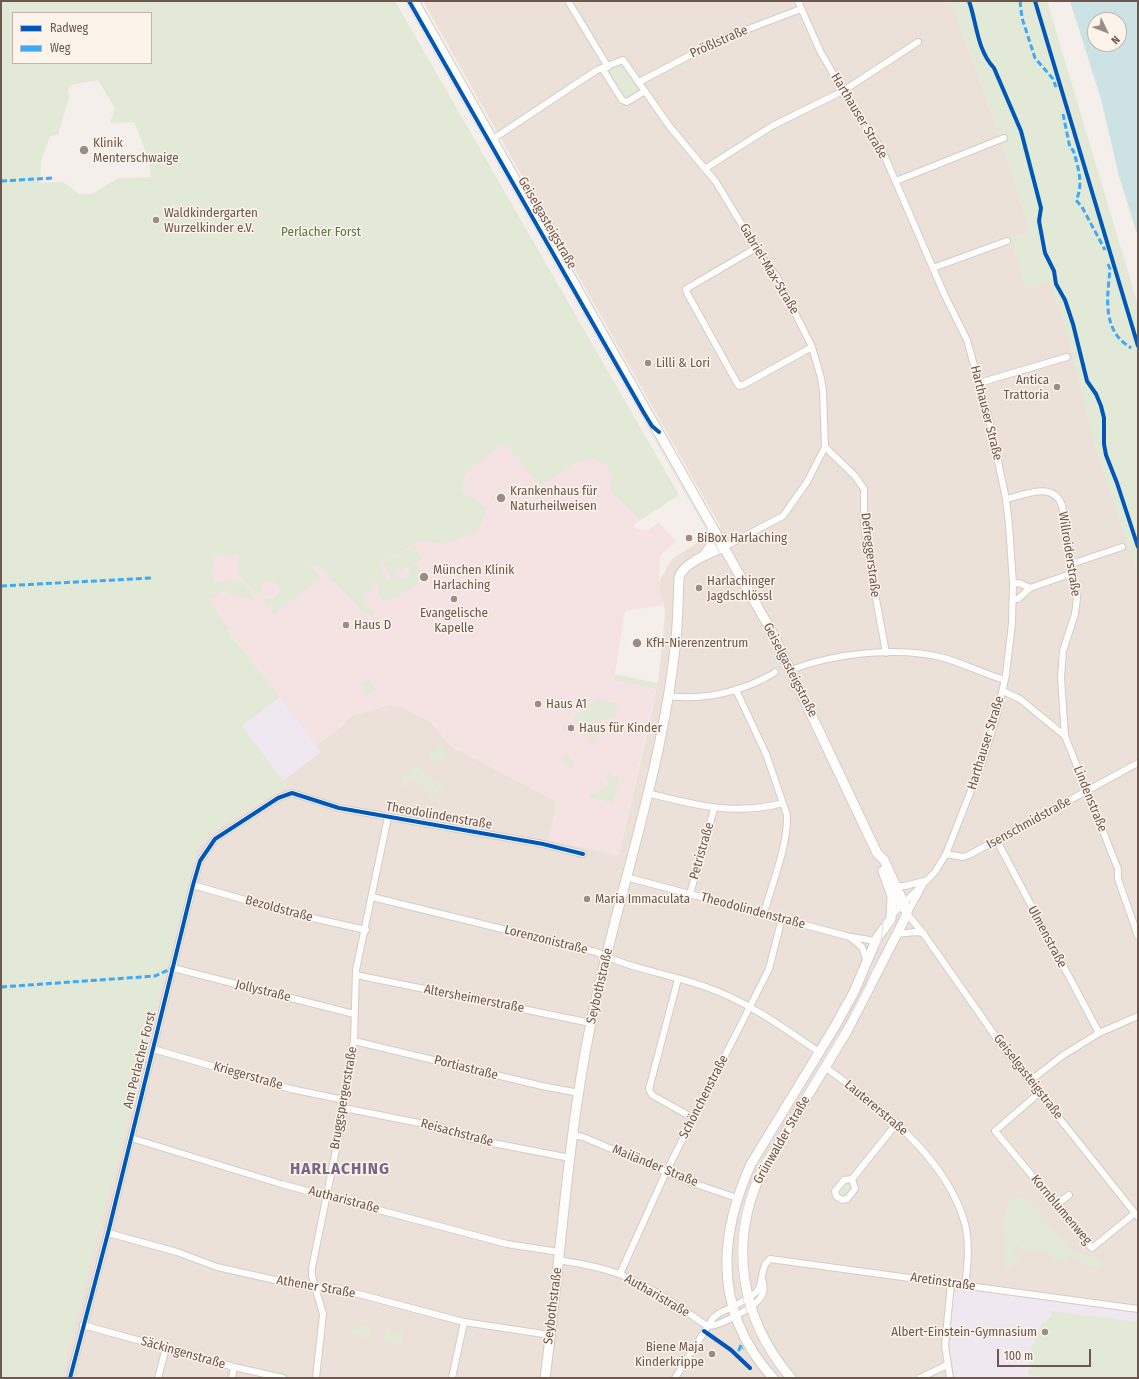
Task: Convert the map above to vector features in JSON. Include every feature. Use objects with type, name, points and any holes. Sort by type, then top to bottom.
[{"type":"main road","name":"Geiselgasteigstraße","points":[[414,1],[712,524],[791,670],[877,853],[884,860],[907,914]]},
{"type":"main road","points":[[702,558],[712,544],[712,524]]},
{"type":"main road","name":"Seybothstraße","points":[[545,1378],[570,1158],[579,1093],[591,1023],[647,792],[668,696],[675,646],[680,574],[687,566],[724,547]]},
{"type":"main road","points":[[877,853],[892,896],[893,914]]},
{"type":"main road","name":"Grünwalder Straße","points":[[773,1378],[750,1348],[734,1316],[732,1306],[729,1290],[729,1250],[731,1226],[737,1198],[760,1149],[852,997],[875,941],[888,924],[893,914]]},
{"type":"main road","name":"Grünwalder Straße","points":[[790,1378],[766,1343],[750,1302],[744,1280],[742,1251],[743,1227],[751,1196],[767,1161],[855,1017],[907,914]]},
{"type":"main road","points":[[875,941],[882,944],[887,952]]},
{"type":"street","points":[[568,1],[622,100],[627,102],[645,91]]},
{"type":"street","name":"Harthauser Straße","points":[[798,1],[820,51],[843,91],[876,140],[896,180],[933,268],[967,340],[989,419],[1006,499],[1014,599],[1005,680],[983,760],[946,854]]},
{"type":"street","name":"Prößlstraße","points":[[639,82],[719,40],[801,8]]},
{"type":"street","points":[[706,168],[772,126],[843,91],[918,42]]},
{"type":"street","name":"Gabriel-Max-Straße","points":[[605,68],[623,60],[670,127],[706,168],[756,248],[777,277],[812,346],[818,364],[824,392],[825,447],[807,482],[783,516],[724,547]]},
{"type":"street","points":[[493,139],[548,101],[605,68]]},
{"type":"street","points":[[896,180],[1004,138]]},
{"type":"street","points":[[933,268],[1006,241]]},
{"type":"street","points":[[756,248],[686,289],[687,294],[737,383],[739,386],[743,385],[812,346]]},
{"type":"street","points":[[979,383],[1066,357]]},
{"type":"street","name":"Defreggerstraße","points":[[825,447],[855,476],[864,489],[864,524],[886,653]]},
{"type":"street","name":"Willroiderstraße","points":[[1006,499],[1044,491],[1056,494],[1062,505],[1077,598],[1076,614],[1063,651],[1061,678],[1065,736]]},
{"type":"street","points":[[1071,564],[1122,547]]},
{"type":"street","points":[[1014,599],[1018,598],[1030,588],[1073,573]]},
{"type":"street","points":[[1013,584],[1019,584],[1030,588]]},
{"type":"street","points":[[791,670],[840,656],[886,653],[924,654],[944,658],[1005,680]]},
{"type":"street","points":[[668,696],[698,697],[736,690],[775,672]]},
{"type":"street","points":[[736,690],[766,754],[783,803],[787,825],[764,913]]},
{"type":"street","points":[[1003,691],[1020,700],[1065,736]]},
{"type":"street","name":"Lindenstraße","points":[[1065,736],[1118,869],[1118,879],[1138,936]]},
{"type":"street","name":"Isenschmidstraße","points":[[946,854],[963,857],[997,841],[1138,763]]},
{"type":"street","points":[[647,792],[714,809],[763,808],[783,803]]},
{"type":"street","name":"Theodolindenstraße","points":[[294,793],[334,807],[547,845],[583,854]]},
{"type":"street","name":"Am Perlacher Forst","points":[[70,1378],[108,1233],[200,861],[216,839],[278,798],[294,793]]},
{"type":"street","name":"Petristraße","points":[[690,894],[714,809]]},
{"type":"street","name":"Bruggspergerstraße","points":[[316,1378],[323,1314],[312,1276],[312,1268],[328,1195],[344,1108],[354,1041],[356,975],[388,817]]},
{"type":"street","name":"Ulmenstraße","points":[[997,841],[1099,1033]]},
{"type":"street","points":[[893,914],[935,872],[946,854]]},
{"type":"street","name":"Theodolindenstraße","points":[[626,876],[850,937],[875,941]]},
{"type":"street","points":[[896,886],[905,886],[926,880]]},
{"type":"street","points":[[907,914],[926,880]]},
{"type":"street","name":"Bezoldstraße","points":[[193,885],[290,913],[366,930]]},
{"type":"street","name":"Geiselgasteigstraße","points":[[892,896],[902,904]]},
{"type":"street","name":"Lorenzonistraße","points":[[372,897],[596,952],[616,961],[707,987],[750,1007],[819,1052]]},
{"type":"street","name":"Geiselgasteigstraße","points":[[907,914],[1005,1050],[1137,1215]]},
{"type":"street","name":"Schönchenstraße","points":[[620,1274],[666,1172],[769,969],[782,918]]},
{"type":"street","points":[[896,934],[915,932],[922,934]]},
{"type":"street","points":[[850,937],[862,948],[867,962]]},
{"type":"street","name":"Jollystraße","points":[[173,968],[354,1014]]},
{"type":"street","name":"Altersheimerstraße","points":[[356,975],[591,1023]]},
{"type":"street","points":[[678,979],[649,1089],[652,1095],[693,1118]]},
{"type":"street","points":[[1030,1082],[1062,1056],[1099,1033],[1138,1016]]},
{"type":"street","name":"Portiastraße","points":[[354,1041],[579,1093]]},
{"type":"street","name":"Kriegerstraße","points":[[154,1049],[291,1089],[344,1100]]},
{"type":"street","name":"Lautererstraße","points":[[825,1067],[897,1123],[911,1137],[943,1178],[959,1208],[965,1224],[968,1268],[965,1285]]},
{"type":"street","name":"Kornblumenweg","points":[[1040,1093],[994,1131],[1092,1248],[1137,1215]]},
{"type":"street","name":"Reisachstraße","points":[[344,1108],[444,1128],[466,1138],[570,1158]]},
{"type":"street","points":[[852,1179],[897,1123]]},
{"type":"street","name":"Mailänder Straße","points":[[573,1134],[666,1172],[737,1198]]},
{"type":"street","name":"Autharistraße","points":[[131,1138],[281,1184],[328,1195],[507,1244],[559,1256],[620,1274],[656,1293],[707,1326]]},
{"type":"street","points":[[1056,1205],[1069,1194]]},
{"type":"street","name":"Athener Straße","points":[[108,1233],[177,1252],[217,1267],[302,1286],[336,1288],[464,1322],[550,1335]]},
{"type":"street","name":"Aretinstraße","points":[[750,1302],[758,1290],[765,1263],[770,1259],[1138,1309]]},
{"type":"street","points":[[950,1378],[946,1365],[945,1346],[951,1283]]},
{"type":"street","points":[[674,1378],[707,1326],[718,1314],[732,1306],[750,1302]]},
{"type":"street","points":[[707,1326],[715,1326],[734,1316],[750,1302]]},
{"type":"street","points":[[452,1378],[464,1322]]},
{"type":"street","name":"Säckingenstraße","points":[[83,1325],[234,1367],[283,1378]]},
{"type":"street","points":[[158,1378],[166,1348]]},
{"type":"street","points":[[920,1378],[946,1365]]},
{"type":"street","points":[[232,1378],[234,1367]]},
{"type":"shaded area","points":[[423,1],[951,1],[1003,145],[1030,232],[1012,238],[1026,289],[1050,281],[1064,322],[1138,576],[1138,1378],[61,1378],[198,848],[211,831],[287,786],[241,726],[280,697],[316,745],[346,723],[345,721],[352,715],[390,705],[398,706],[431,722],[451,746],[557,802],[549,840],[619,855],[659,674],[665,615],[664,605],[659,589],[660,580],[672,559],[721,528]]},
{"type":"shaded area","points":[[1070,1],[1138,1],[1138,237],[1119,176],[1101,99]]},
{"type":"shaded area","name":"München Klinik Harlaching","points":[[533,299],[661,506],[633,526],[637,529],[648,530],[659,522],[675,541],[674,544],[660,555],[659,589],[664,605],[625,611],[614,679],[656,689],[619,855],[548,840],[557,802],[451,746],[431,722],[398,706],[390,705],[352,715],[345,720],[347,723],[316,746],[173,558]]},
{"type":"shaded area","points":[[280,697],[321,752],[283,781],[241,726]]},
{"type":"shaded area","name":"Albert-Einstein-Gymnasium","points":[[963,1288],[1138,1312],[1138,1378],[955,1378],[950,1351],[953,1296],[955,1292]]},
{"type":"green space","name":"Perlacher Forst","points":[[1,1],[395,1],[679,495],[640,520],[617,498],[609,487],[611,481],[610,472],[608,468],[600,462],[589,458],[575,463],[541,485],[503,443],[465,474],[462,490],[486,509],[480,527],[472,534],[442,544],[421,540],[378,565],[387,580],[396,575],[401,580],[410,574],[408,567],[391,577],[383,564],[414,546],[422,559],[412,564],[419,566],[421,576],[418,583],[393,600],[384,600],[379,596],[380,588],[373,579],[371,590],[366,592],[366,606],[376,613],[372,616],[365,614],[336,583],[329,580],[327,572],[314,564],[308,565],[319,574],[320,578],[274,615],[268,608],[271,610],[274,608],[271,604],[267,606],[262,600],[265,598],[270,599],[276,597],[280,590],[277,583],[271,580],[264,582],[260,587],[261,594],[259,597],[239,575],[238,555],[212,556],[214,582],[241,580],[254,597],[253,599],[229,593],[228,588],[208,601],[229,628],[227,630],[280,697],[242,726],[287,786],[211,831],[198,848],[61,1378],[1,1378]],"holes":[[[98,80],[115,108],[110,123],[134,122],[148,157],[151,177],[118,178],[92,194],[79,194],[63,182],[40,183],[41,162],[50,136],[58,135],[70,95],[67,94],[70,85]]]},
{"type":"green space","points":[[951,1],[1047,1],[1138,305],[1138,576],[1094,444],[1064,322],[1050,282],[1026,289],[1012,238],[1030,232],[1003,145]]},
{"type":"green space","points":[[620,64],[631,76],[636,91],[623,99],[607,73]]},
{"type":"green space","points":[[615,674],[657,683],[656,689],[614,680]]},
{"type":"green space","points":[[368,679],[376,689],[370,695],[366,693],[360,685]]},
{"type":"green space","points":[[597,700],[618,703],[615,717],[611,717],[608,720],[598,718],[595,742],[591,742],[573,717]]},
{"type":"green space","points":[[442,744],[449,754],[434,765],[427,755]]},
{"type":"green space","points":[[567,755],[575,764],[570,769],[562,759]]},
{"type":"green space","points":[[417,767],[421,768],[438,791],[431,796],[418,778],[415,781],[413,779],[406,784],[407,786],[405,788],[402,777]]},
{"type":"green space","points":[[620,772],[614,803],[589,797],[591,792],[594,795],[610,783],[605,777],[610,773],[613,777]]},
{"type":"green space","points":[[433,781],[448,785],[440,791]]},
{"type":"green space","points":[[894,923],[898,924],[887,944],[883,937]]},
{"type":"green space","points":[[849,1182],[851,1188],[846,1195],[840,1196],[839,1190],[845,1183]]},
{"type":"green space","points":[[1017,1198],[1025,1199],[1029,1202],[1071,1251],[1097,1258],[1104,1265],[1096,1268],[1070,1257],[1064,1261],[1054,1259],[1048,1251],[1027,1251],[1018,1245],[1013,1252],[1018,1260],[1010,1269],[1005,1266],[1003,1261],[1005,1255],[1003,1248],[1005,1237],[1003,1226],[1004,1215],[1010,1202]]},
{"type":"green space","points":[[1052,1311],[1138,1322],[1138,1378],[1055,1378],[1028,1375],[1030,1361],[1027,1359],[1027,1354],[1031,1354],[1032,1344],[1034,1344],[1041,1325],[1052,1316]]},
{"type":"green space","points":[[354,1324],[372,1327],[370,1338],[352,1334]]},
{"type":"green space","points":[[386,1330],[403,1333],[401,1344],[384,1340]]},
{"type":"tram line","points":[[405,1],[741,590],[781,668],[868,848],[878,876],[882,895],[883,925],[876,961],[869,979],[843,1029],[781,1128],[757,1170],[746,1197],[740,1224],[737,1251],[739,1278],[745,1305],[754,1330],[767,1355],[784,1378]]},
{"type":"marked path","points":[[1020,1],[1022,18],[1035,58],[1053,79],[1056,87]]},
{"type":"marked path","points":[[1063,114],[1070,148],[1073,150],[1079,175],[1080,188],[1076,200],[1082,207],[1105,250]]},
{"type":"marked path","points":[[1,181],[53,178]]},
{"type":"marked path","points":[[1108,264],[1110,269],[1108,305],[1111,322],[1114,331],[1119,338],[1131,348]]},
{"type":"marked path","points":[[1,586],[151,578]]},
{"type":"marked path","points":[[1,987],[155,976],[173,968]]},
{"type":"marked path","points":[[741,1345],[739,1350],[743,1348]]},
{"type":"cycle path","points":[[409,1],[644,413],[652,426],[659,432]]},
{"type":"cycle path","points":[[969,1],[984,53],[994,68],[1021,131],[1041,208],[1039,221],[1045,253],[1054,271],[1056,284],[1065,300],[1073,324],[1087,381],[1096,394],[1101,406],[1104,418],[1104,444],[1106,455],[1138,547]]},
{"type":"cycle path","points":[[1035,1],[1138,346]]},
{"type":"cycle path","points":[[70,1378],[108,1233],[193,885],[200,861],[215,839],[278,798],[292,793],[339,808],[543,844],[583,854]]},
{"type":"cycle path","points":[[704,1331],[731,1350],[750,1368]]},
{"type":"place","name":"Klinik Menterschwaige","points":[[84,150]]},
{"type":"place","name":"Waldkindergarten Wurzelkinder e.V.","points":[[156,220]]},
{"type":"place","name":"Lilli & Lori","points":[[648,363]]},
{"type":"place","name":"Antica Trattoria","points":[[1057,387]]},
{"type":"place","name":"Krankenhaus für Naturheilweisen","points":[[501,498]]},
{"type":"place","name":"BiBox Harlaching","points":[[689,538]]},
{"type":"place","name":"München Klinik Harlaching","points":[[424,577]]},
{"type":"place","name":"Harlachinger Jagdschlössl","points":[[699,588]]},
{"type":"place","name":"Evangelische Kapelle","points":[[454,599]]},
{"type":"place","name":"Haus D","points":[[346,625]]},
{"type":"place","name":"KfH-Nierenzentrum","points":[[637,643]]},
{"type":"place","name":"Haus A1","points":[[538,704]]},
{"type":"place","name":"Haus für Kinder","points":[[571,728]]},
{"type":"place","name":"Maria Immaculata","points":[[587,899]]},
{"type":"place","name":"Albert-Einstein-Gymnasium","points":[[1045,1332]]},
{"type":"place","name":"Biene Maja Kinderkrippe","points":[[712,1354]]},
{"type":"district","name":"HARLACHING","points":[[340,1169]]}]
